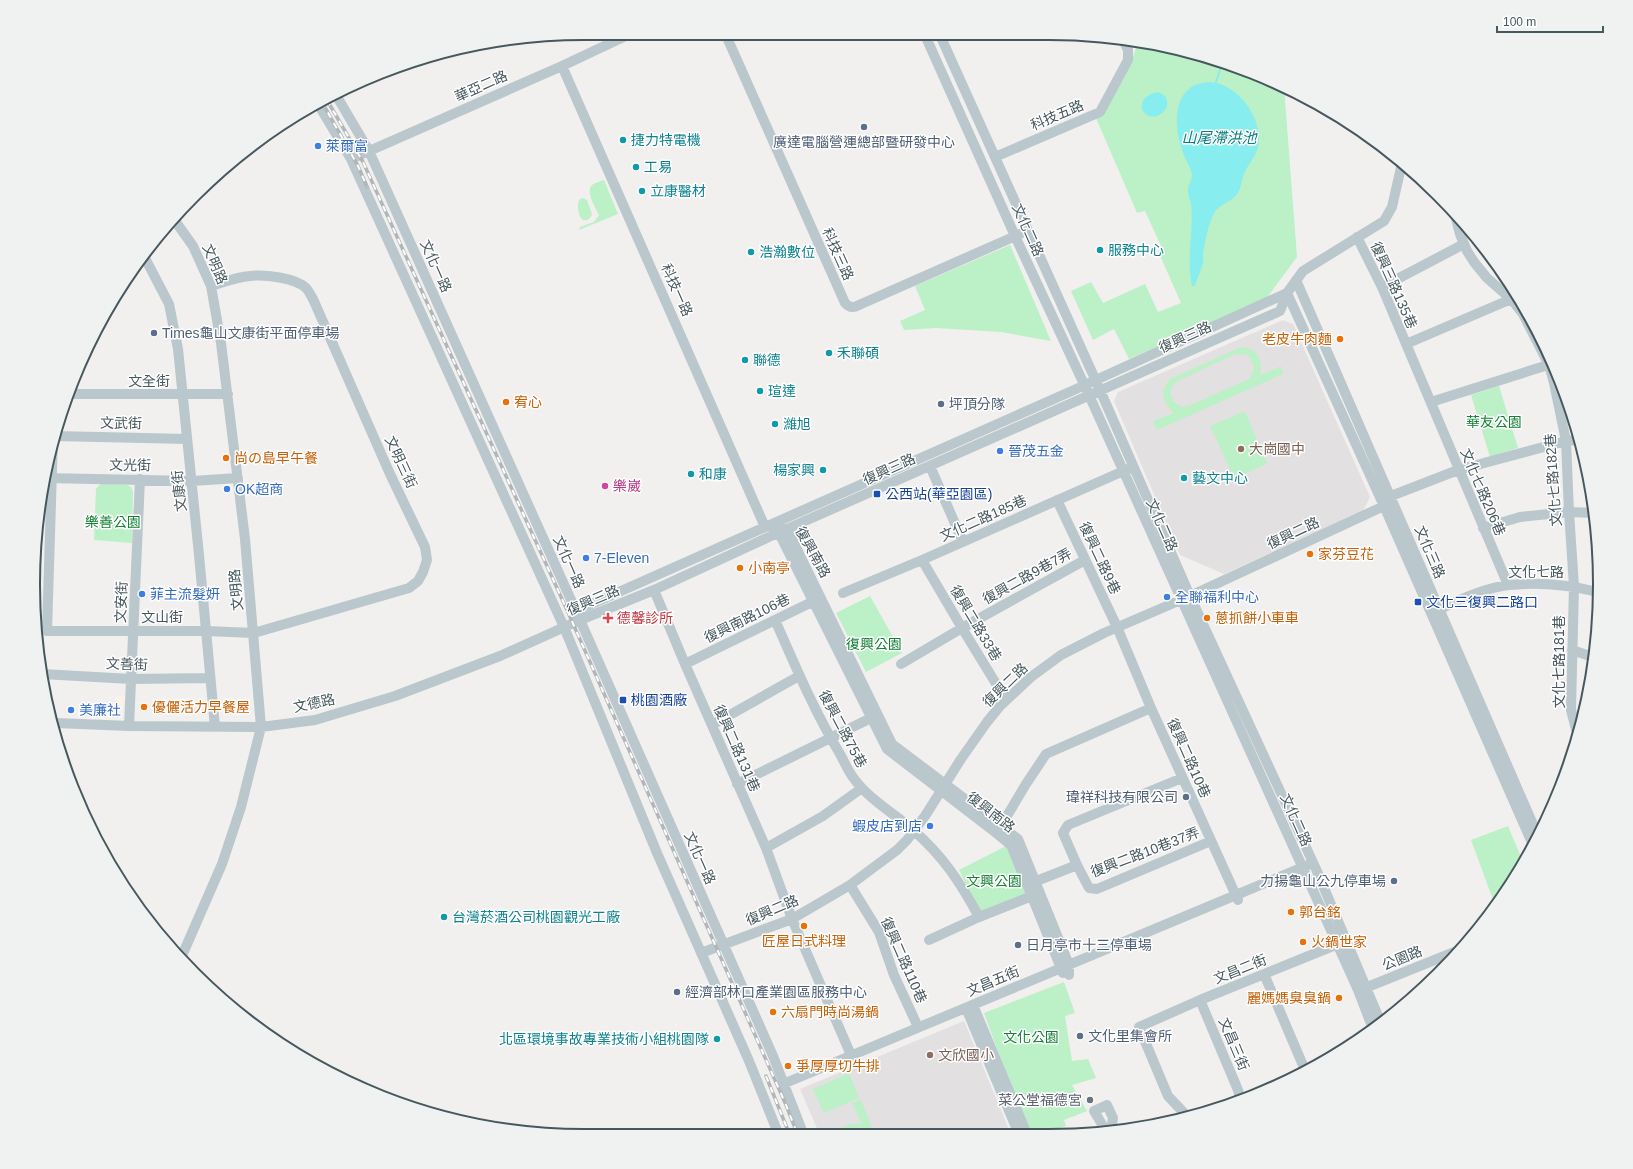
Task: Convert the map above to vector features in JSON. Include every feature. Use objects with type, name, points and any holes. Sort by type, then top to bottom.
[{"type":"street","name":"華亞二路","points":[[351,159],[620,40]]},
{"type":"street","name":"科技三路","points":[[727,40],[845,303],[849,307],[859,305],[1027,230]]},
{"type":"street","name":"文化二路","points":[[927,40],[1123,471],[1186,598],[1314,866],[1342,943],[1362,989],[1378,1018]]},
{"type":"street","name":"文化二路","points":[[942,40],[1134,467],[1186,598],[1303,871],[1342,943]]},
{"type":"street","name":"科技五路","points":[[995,157],[1100,112],[1128,60],[1128,50],[1126,46]]},
{"type":"street","name":"科技一路","points":[[562,66],[765,527]]},
{"type":"street","name":"文化一路","points":[[338,99],[369,151],[576,610],[723,945],[801,1129]]},
{"type":"street","points":[[321,108],[351,159],[564,627],[657,853],[749,1061],[776,1129]]},
{"type":"street","name":"復興三路","points":[[564,627],[576,610],[860,485],[1086,390],[1100,390],[1280,311],[1287,293],[1303,271],[1384,221],[1392,206],[1401,169]]},
{"type":"street","name":"文明路","points":[[177,223],[193,246],[211,286],[221,343],[238,478],[254,633],[261,727],[240,807],[222,864],[183,953]]},
{"type":"street","name":"文化七路182巷","points":[[1458,225],[1464,244],[1474,262],[1487,278],[1509,294]]},
{"type":"street","name":"復興三路135巷","points":[[1357,237],[1382,287],[1406,344]]},
{"type":"street","points":[[1382,287],[1464,244]]},
{"type":"street","name":"文康街","points":[[147,262],[169,304],[178,349],[215,727]]},
{"type":"street","name":"文明三街","points":[[211,286],[251,275],[295,281],[306,288],[313,299],[390,474],[426,547],[427,560],[423,572],[418,581],[409,588],[254,633]]},
{"type":"street","name":"文化三路","points":[[1296,280],[1391,496],[1435,611],[1530,838]]},
{"type":"street","name":"復興三路","points":[[564,627],[654,590],[930,466],[1086,390],[1096,380],[1287,293]]},
{"type":"street","name":"文化三路","points":[[1287,293],[1384,506],[1435,611],[1535,829]]},
{"type":"street","points":[[1406,344],[1512,299]]},
{"type":"street","name":"文化七路206巷","points":[[1406,344],[1432,402],[1458,470],[1508,585]]},
{"type":"street","points":[[1432,402],[1547,366]]},
{"type":"street","name":"文化七路182巷","points":[[1553,378],[1566,441],[1574,586]]},
{"type":"street","name":"文全街","points":[[74,394],[228,394]]},
{"type":"street","name":"文武街","points":[[61,437],[187,439]]},
{"type":"street","points":[[1384,506],[1391,496],[1458,470],[1573,440]]},
{"type":"street","points":[[930,466],[963,542]]},
{"type":"street","name":"文化二路185巷","points":[[843,593],[1134,467]]},
{"type":"street","name":"文光街","points":[[50,478],[192,481],[238,478]]},
{"type":"street","name":"文安街","points":[[129,726],[140,479]]},
{"type":"street","points":[[860,485],[864,495]]},
{"type":"street","name":"文山街","points":[[48,493],[47,631],[206,631],[254,633]]},
{"type":"street","name":"復興二路9巷","points":[[1057,500],[1117,627]]},
{"type":"street","name":"復興二路","points":[[701,953],[792,919],[850,885],[897,850],[914,830],[987,722],[1006,700],[1044,667],[1061,655],[1117,627],[1186,598],[1384,506]]},
{"type":"street","points":[[1483,528],[1520,517],[1569,512],[1588,513]]},
{"type":"street","name":"復興南路","points":[[765,527],[783,531],[892,744],[1011,845],[1035,894],[1067,970]]},
{"type":"street","name":"復興二路33巷","points":[[922,560],[1006,700]]},
{"type":"street","name":"復興二路9巷7弄","points":[[901,664],[962,628],[1085,560]]},
{"type":"street","name":"文化七路","points":[[1435,611],[1479,592],[1508,585],[1551,584],[1574,586],[1593,591]]},
{"type":"street","name":"文化七路181巷","points":[[1574,586],[1571,710],[1575,722]]},
{"type":"street","name":"復興二路131巷","points":[[654,590],[766,848],[792,919],[851,1055]]},
{"type":"street","name":"復興南路","points":[[817,599],[871,718],[887,749],[922,771]]},
{"type":"street","name":"復興南路106巷","points":[[685,664],[817,599]]},
{"type":"street","name":"復興二路75巷","points":[[775,620],[799,676],[830,738],[855,781],[914,830],[947,864],[962,885],[979,917]]},
{"type":"street","name":"文德路","points":[[58,723],[129,726],[261,727],[314,720],[395,696],[500,656],[564,627]]},
{"type":"street","name":"復興二路10巷","points":[[1117,627],[1151,708],[1237,898]]},
{"type":"street","points":[[1572,650],[1588,655]]},
{"type":"street","name":"文善街","points":[[48,674],[132,679],[210,678]]},
{"type":"street","points":[[712,725],[799,676]]},
{"type":"street","points":[[1001,826],[1046,754],[1151,708]]},
{"type":"street","points":[[737,784],[871,718]]},
{"type":"street","points":[[1077,865],[1063,832],[1068,824],[1182,778]]},
{"type":"street","name":"復興南路","points":[[943,787],[1001,826],[1018,840],[1034,882],[1035,894]]},
{"type":"street","points":[[766,848],[823,816],[862,788]]},
{"type":"street","name":"復興二路10巷37弄","points":[[1034,882],[1077,865],[1089,888],[1097,889],[1211,842]]},
{"type":"street","name":"文昌五街","points":[[783,1084],[918,1026],[972,1008],[1067,970],[1314,866]]},
{"type":"street","name":"復興二路110巷","points":[[850,885],[879,932],[894,974],[918,1026]]},
{"type":"street","points":[[929,940],[1035,894]]},
{"type":"street","name":"文昌二街","points":[[1183,1111],[1168,1096],[1139,1027],[1200,1000],[1342,943]]},
{"type":"street","name":"公園路","points":[[1362,989],[1448,954]]},
{"type":"street","points":[[1264,974],[1302,1066]]},
{"type":"street","name":"文化二路","points":[[1362,989],[1371,1022]]},
{"type":"street","name":"文昌三街","points":[[1200,1000],[1239,1095]]},
{"type":"street","points":[[972,1008],[1011,1105],[1024,1129]]},
{"type":"street","points":[[1011,1105],[1017,1129]]},
{"type":"street","points":[[1103,1126],[1094,1111],[1107,1105],[1113,1118],[1112,1125]]},
{"type":"shaded area","name":"大崗國中","points":[[1283,320],[1293,324],[1370,497],[1363,511],[1224,574],[1180,555],[1114,401],[1118,392]]},
{"type":"shaded area","points":[[115,696],[124,697],[122,711],[115,711]]},
{"type":"shaded area","name":"文欣國小","points":[[964,1021],[1009,1129],[817,1129],[800,1089]]},
{"type":"green space","points":[[1136,47],[1155,50],[1224,69],[1257,81],[1285,94],[1297,257],[1266,299],[1129,359],[1114,329],[1093,340],[1071,291],[1091,282],[1103,303],[1145,284],[1158,312],[1181,303],[1158,251],[1162,248],[1145,211],[1137,213],[1096,118],[1131,63]]},
{"type":"green space","points":[[604,180],[618,214],[579,230],[580,227],[594,222],[599,215],[590,196],[590,188],[593,184]]},
{"type":"green space","points":[[583,198],[587,200],[592,214],[588,220],[583,220],[581,218],[578,210],[579,201]]},
{"type":"green space","points":[[1010,245],[1051,341],[1001,332],[936,328],[904,330],[900,321],[925,310],[915,286]]},
{"type":"green space","points":[[1241,347],[1251,349],[1258,355],[1261,364],[1260,375],[1281,366],[1283,374],[1157,430],[1153,421],[1174,413],[1167,405],[1163,397],[1164,388],[1170,379]],"holes":[[[1235,354],[1246,355],[1249,357],[1254,366],[1253,373],[1249,379],[1188,406],[1181,407],[1173,401],[1170,391],[1176,382]]]},
{"type":"green space","name":"華友公園","points":[[1499,386],[1518,448],[1490,457],[1471,395]]},
{"type":"green space","points":[[1245,411],[1267,464],[1234,478],[1210,426]]},
{"type":"green space","name":"樂善公園","points":[[101,483],[127,485],[131,487],[133,492],[132,543],[94,540],[96,489]]},
{"type":"green space","name":"復興公園","points":[[870,596],[902,653],[866,672],[836,613]]},
{"type":"green space","points":[[1508,826],[1521,856],[1493,899],[1471,840]]},
{"type":"green space","name":"文興公園","points":[[1008,845],[1027,895],[980,913],[959,870]]},
{"type":"green space","name":"文化公園","points":[[1064,982],[1075,1013],[1065,1016],[1072,1061],[1088,1059],[1096,1078],[1072,1085],[1087,1111],[1064,1120],[1066,1126],[1057,1129],[1029,1129],[1014,1096],[984,1013]]},
{"type":"green space","points":[[849,1073],[859,1098],[824,1113],[813,1089]]},
{"type":"green space","points":[[861,1100],[872,1129],[842,1129],[848,1124],[862,1124],[852,1103]]},
{"type":"water","name":"山尾滯洪池","points":[[1209,82],[1220,84],[1230,89],[1247,104],[1253,114],[1259,136],[1258,147],[1255,155],[1244,173],[1238,192],[1235,197],[1219,207],[1214,213],[1206,238],[1203,264],[1195,286],[1192,286],[1190,275],[1190,254],[1192,214],[1188,190],[1192,175],[1179,139],[1177,130],[1177,111],[1183,95],[1191,87]]},
{"type":"water","points":[[1158,92],[1163,94],[1166,98],[1167,107],[1159,115],[1152,117],[1148,116],[1142,110],[1142,103],[1148,96]]},
{"type":"waterway","points":[[1215,85],[1221,68]]},
{"type":"railway","points":[[329,104],[363,162],[567,610],[795,1129]]},
{"type":"railway","points":[[324,106],[358,166],[367,187]]},
{"type":"railway","points":[[766,1076],[787,1129]]},
{"type":"place","name":"廣達電腦營運總部暨研發中心","points":[[864,127]]},
{"type":"place","name":"捷力特電機","points":[[623,140]]},
{"type":"place","name":"萊爾富","points":[[318,146]]},
{"type":"place","name":"工易","points":[[636,167]]},
{"type":"place","name":"立康醫材","points":[[642,191]]},
{"type":"place","name":"服務中心","points":[[1100,250]]},
{"type":"place","name":"浩瀚數位","points":[[751,252]]},
{"type":"place","name":"Times龜山文康街平面停車場","points":[[154,333]]},
{"type":"place","name":"老皮牛肉麵","points":[[1340,339]]},
{"type":"place","name":"禾聯碩","points":[[829,353]]},
{"type":"place","name":"聯德","points":[[745,360]]},
{"type":"place","name":"瑄達","points":[[760,391]]},
{"type":"place","name":"宥心","points":[[506,402]]},
{"type":"place","name":"坪頂分隊","points":[[941,404]]},
{"type":"place","name":"濰旭","points":[[775,424]]},
{"type":"place","name":"大崗國中","points":[[1241,449]]},
{"type":"place","name":"晉茂五金","points":[[1000,451]]},
{"type":"place","name":"尚の島早午餐","points":[[226,458]]},
{"type":"place","name":"楊家興","points":[[823,470]]},
{"type":"place","name":"和康","points":[[691,474]]},
{"type":"place","name":"藝文中心","points":[[1184,478]]},
{"type":"place","name":"樂崴","points":[[605,486]]},
{"type":"place","name":"OK超商","points":[[227,489]]},
{"type":"place","name":"公西站(華亞園區)","points":[[877,494]]},
{"type":"place","name":"家芬豆花","points":[[1310,554]]},
{"type":"place","name":"7-Eleven","points":[[586,558]]},
{"type":"place","name":"小南亭","points":[[740,568]]},
{"type":"place","name":"菲主流髮妍","points":[[142,594]]},
{"type":"place","name":"全聯福利中心","points":[[1167,597]]},
{"type":"place","name":"文化三復興二路口","points":[[1418,602]]},
{"type":"place","name":"德馨診所","points":[[608,618]]},
{"type":"place","name":"蔥抓餅小車車","points":[[1207,618]]},
{"type":"place","name":"桃園酒廠","points":[[623,700]]},
{"type":"place","name":"優儷活力早餐屋","points":[[144,707]]},
{"type":"place","name":"美廉社","points":[[71,710]]},
{"type":"place","name":"瑋祥科技有限公司","points":[[1186,797]]},
{"type":"place","name":"蝦皮店到店","points":[[930,826]]},
{"type":"place","name":"力揚龜山公九停車場","points":[[1394,881]]},
{"type":"place","name":"郭台銘","points":[[1291,912]]},
{"type":"place","name":"台灣菸酒公司桃園觀光工廠","points":[[444,917]]},
{"type":"place","name":"匠屋日式料理","points":[[804,926]]},
{"type":"place","name":"火鍋世家","points":[[1303,942]]},
{"type":"place","name":"日月亭市十三停車場","points":[[1018,945]]},
{"type":"place","name":"經濟部林口產業園區服務中心","points":[[677,992]]},
{"type":"place","name":"麗媽媽臭臭鍋","points":[[1339,998]]},
{"type":"place","name":"六扇門時尚湯鍋","points":[[773,1012]]},
{"type":"place","name":"文化里集會所","points":[[1080,1036]]},
{"type":"place","name":"北區環境事故專業技術小組桃園隊","points":[[717,1039]]},
{"type":"place","name":"文欣國小","points":[[930,1055]]},
{"type":"place","name":"爭厚厚切牛排","points":[[788,1066]]},
{"type":"place","name":"菜公堂福德宮","points":[[1090,1100]]}]
